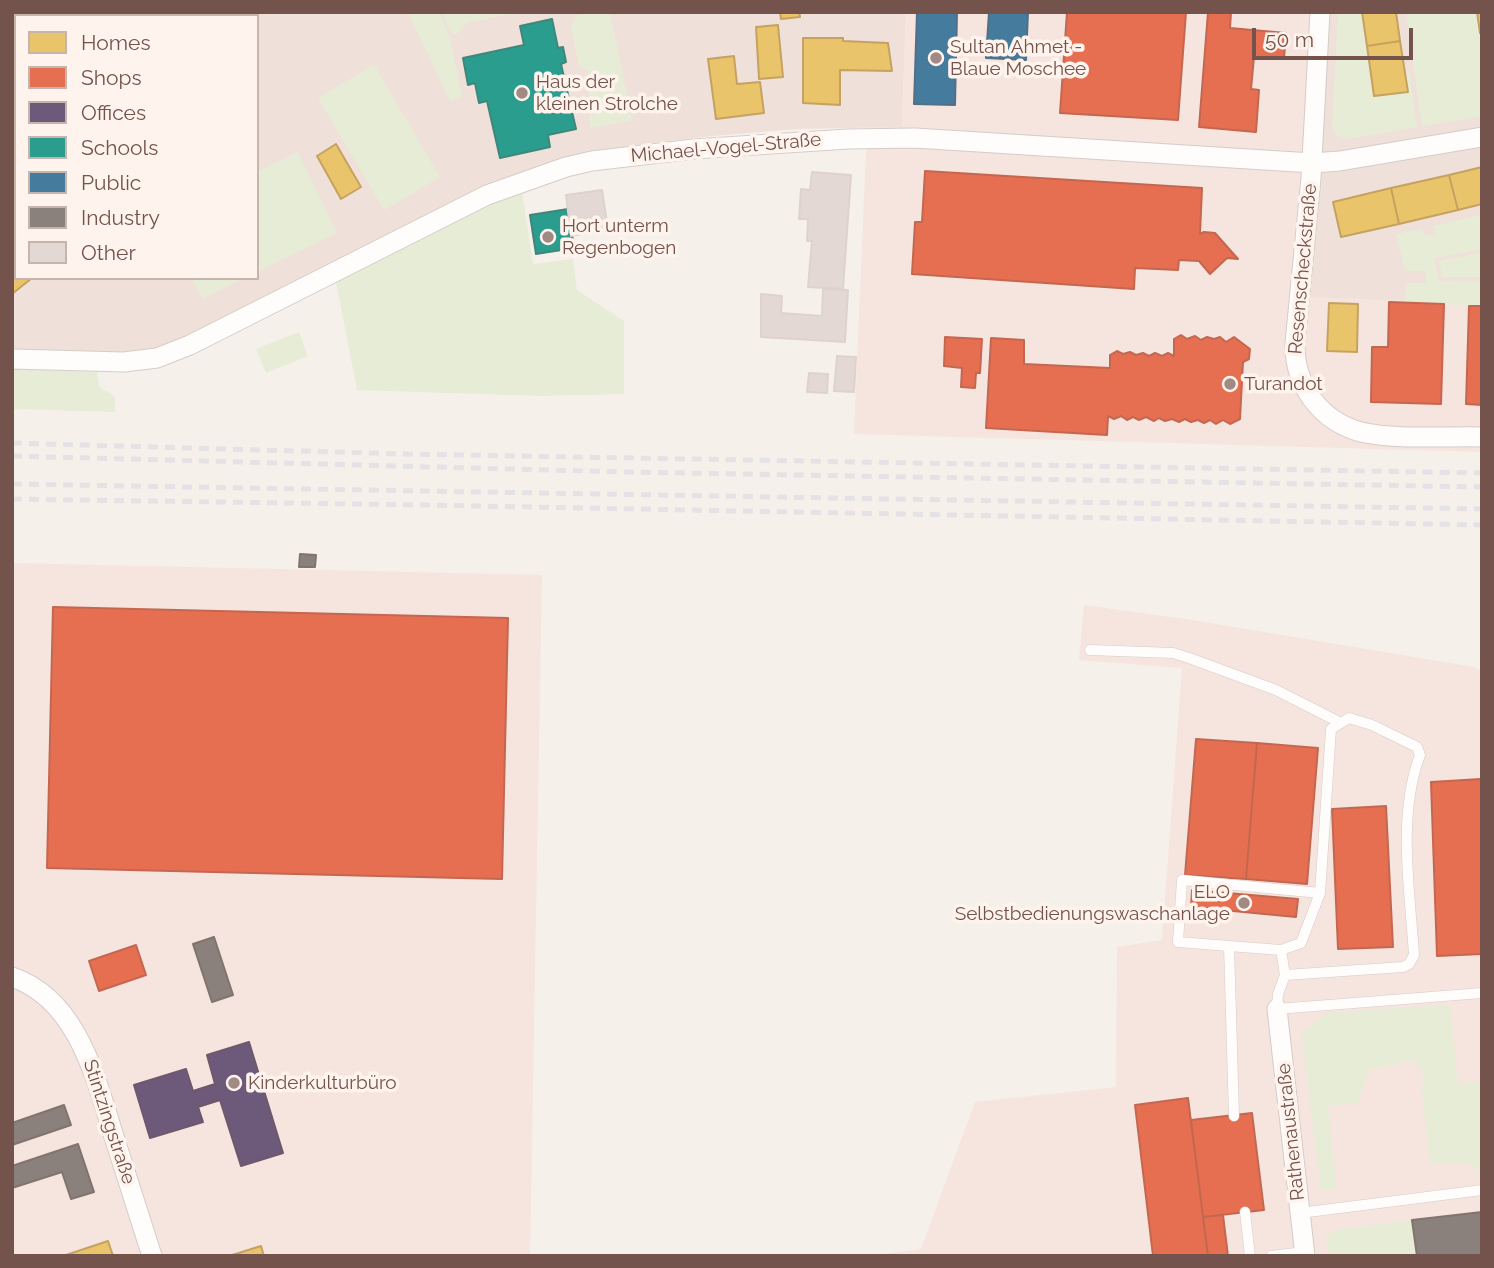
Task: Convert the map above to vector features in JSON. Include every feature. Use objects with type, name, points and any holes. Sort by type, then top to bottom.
[{"type":"street","name":"Resenscheckstraße","points":[[1320,12],[1312,163],[1295,343],[1297,372],[1306,392],[1322,410],[1337,421],[1362,432],[1482,437]]},
{"type":"street","name":"Michael-Vogel-Straße","points":[[12,359],[124,362],[157,358],[487,195],[566,167],[592,161],[694,149],[848,139],[915,138],[1312,163],[1482,137]]},
{"type":"street","name":"Stintzingstraße","points":[[12,977],[40,992],[68,1020],[86,1051],[152,1256]]},
{"type":"street","name":"Rathenaustraße","points":[[1276,1009],[1304,1254]]},
{"type":"lane","points":[[1090,650],[1172,653],[1276,690],[1341,723]]},
{"type":"lane","points":[[1285,975],[1404,967],[1414,955],[1407,824],[1412,776],[1420,755],[1417,747],[1372,725],[1349,718],[1331,729],[1320,893],[1301,943],[1281,950],[1178,942],[1182,880],[1320,893]]},
{"type":"lane","points":[[1229,946],[1234,1116]]},
{"type":"lane","points":[[1281,950],[1285,975],[1276,1009],[1482,993]]},
{"type":"lane","points":[[1300,1213],[1482,1190]]},
{"type":"lane","points":[[1245,1212],[1250,1256]]},
{"type":"lane","points":[[1271,1256],[1304,1254]]},
{"type":"shaded area","points":[[12,12],[906,12],[902,127],[797,129],[701,137],[624,147],[554,161],[492,182],[481,192],[159,350],[12,372]]},
{"type":"shaded area","points":[[906,12],[1320,12],[1302,297],[1482,303],[1482,452],[854,434],[867,127],[902,127]]},
{"type":"shaded area","points":[[1320,12],[1482,12],[1482,303],[1302,298]]},
{"type":"shaded area","points":[[12,563],[542,575],[530,1256],[12,1256]]},
{"type":"shaded area","points":[[1084,605],[1199,621],[1474,667],[1482,671],[1482,1256],[869,1256],[921,1249],[975,1102],[1116,1087],[1117,947],[1162,940],[1182,668],[1079,660]]},
{"type":"green space","points":[[408,12],[439,12],[450,38],[462,97],[450,101]]},
{"type":"green space","points":[[442,12],[519,12],[467,23],[456,35],[450,32]]},
{"type":"green space","points":[[610,12],[632,120],[591,128],[589,116],[594,114],[587,89],[591,78],[588,70],[579,67],[571,26],[576,16]]},
{"type":"green space","points":[[1338,12],[1362,12],[1374,96],[1407,92],[1405,72],[1409,71],[1417,127],[1347,139],[1337,135],[1332,128]]},
{"type":"green space","points":[[1406,12],[1477,12],[1482,45],[1482,116],[1422,126]]},
{"type":"green space","points":[[374,65],[440,177],[384,210],[318,98]]},
{"type":"green space","points":[[298,152],[337,233],[259,271],[259,171]]},
{"type":"green space","points":[[522,191],[533,264],[573,259],[577,290],[624,321],[624,394],[541,396],[357,390],[336,282],[468,212]]},
{"type":"green space","points":[[1482,215],[1482,249],[1434,258],[1439,281],[1482,282],[1482,306],[1406,303],[1405,283],[1426,283],[1426,271],[1405,271],[1396,234],[1422,229],[1424,236],[1435,234],[1433,226]]},
{"type":"green space","points":[[1482,253],[1482,277],[1442,277],[1439,261]]},
{"type":"green space","points":[[193,280],[240,280],[202,299]]},
{"type":"green space","points":[[299,332],[308,356],[266,373],[256,349]]},
{"type":"green space","points":[[29,369],[97,372],[100,387],[115,397],[115,412],[12,409],[12,372]]},
{"type":"green space","points":[[1450,1005],[1458,1083],[1482,1081],[1482,1172],[1470,1164],[1430,1163],[1422,1091],[1423,1071],[1413,1060],[1368,1070],[1358,1103],[1328,1106],[1337,1189],[1321,1190],[1301,1033],[1328,1012]]},
{"type":"green space","points":[[1412,1220],[1417,1256],[1329,1256],[1327,1235],[1337,1230]]},
{"type":"building: Homes","points":[[12,12],[30,12],[14,14],[12,26]]},
{"type":"building: Homes","points":[[225,12],[228,14],[195,14]]},
{"type":"building: Homes","points":[[780,12],[799,12],[800,17],[781,19]]},
{"type":"building: Homes","points":[[1362,12],[1396,12],[1400,41],[1367,46]]},
{"type":"building: Homes","points":[[1477,12],[1482,12],[1482,33],[1480,33]]},
{"type":"building: Homes","points":[[778,25],[783,77],[759,79],[756,27]]},
{"type":"building: Homes","points":[[803,38],[843,38],[843,41],[888,43],[892,71],[840,70],[840,105],[803,103]]},
{"type":"building: Homes","points":[[1400,41],[1408,92],[1374,96],[1367,46]]},
{"type":"building: Homes","points":[[734,56],[737,84],[760,82],[764,113],[716,119],[708,59]]},
{"type":"building: Homes","points":[[336,144],[361,187],[341,199],[317,156]]},
{"type":"building: Homes","points":[[1482,167],[1482,204],[1458,210],[1449,175]]},
{"type":"building: Homes","points":[[1449,175],[1458,210],[1399,224],[1391,188]]},
{"type":"building: Homes","points":[[1391,188],[1399,224],[1341,237],[1333,202]]},
{"type":"building: Homes","points":[[14,250],[14,280],[30,280],[12,294]]},
{"type":"building: Homes","points":[[1329,303],[1358,304],[1357,352],[1327,351]]},
{"type":"building: Homes","points":[[108,1241],[113,1256],[66,1256],[66,1255]]},
{"type":"building: Homes","points":[[261,1246],[264,1256],[229,1256]]},
{"type":"building: Shops","points":[[1067,12],[1186,12],[1178,120],[1060,113]]},
{"type":"building: Shops","points":[[1208,12],[1231,12],[1230,28],[1286,33],[1284,59],[1254,57],[1251,89],[1259,90],[1256,132],[1199,127]]},
{"type":"building: Shops","points":[[925,171],[1202,188],[1200,234],[1215,233],[1238,259],[1227,258],[1210,274],[1199,261],[1179,260],[1178,270],[1135,268],[1134,289],[912,274],[915,222],[922,222]]},
{"type":"building: Shops","points":[[1389,302],[1444,304],[1441,404],[1371,402],[1372,347],[1388,347]]},
{"type":"building: Shops","points":[[1469,306],[1482,306],[1482,405],[1466,404]]},
{"type":"building: Shops","points":[[1181,335],[1187,339],[1195,336],[1201,340],[1220,337],[1226,342],[1234,337],[1250,349],[1249,359],[1243,362],[1240,419],[1230,424],[1223,420],[1216,424],[1210,420],[1204,423],[1185,419],[1179,422],[1159,418],[1154,421],[1146,417],[1139,420],[1133,417],[1127,420],[1121,416],[1114,419],[1108,416],[1107,435],[986,428],[991,338],[1024,340],[1024,364],[1110,368],[1110,355],[1117,351],[1149,356],[1168,353],[1174,356],[1174,339]]},
{"type":"building: Shops","points":[[945,337],[982,339],[980,373],[976,373],[975,388],[961,387],[962,368],[944,366]]},
{"type":"building: Shops","points":[[53,607],[508,618],[502,879],[47,868]]},
{"type":"building: Shops","points":[[1196,739],[1257,743],[1246,879],[1185,875]]},
{"type":"building: Shops","points":[[1257,743],[1318,748],[1307,884],[1246,879]]},
{"type":"building: Shops","points":[[1481,779],[1482,954],[1437,956],[1431,782]]},
{"type":"building: Shops","points":[[1386,806],[1393,947],[1338,949],[1332,809]]},
{"type":"building: Shops","name":"ELO Selbstbedienungswaschanlage","points":[[1192,890],[1298,899],[1296,917],[1191,907]]},
{"type":"building: Shops","points":[[136,945],[146,975],[99,991],[89,961]]},
{"type":"building: Shops","points":[[1188,1098],[1208,1256],[1153,1256],[1135,1105]]},
{"type":"building: Shops","points":[[1252,1113],[1264,1210],[1203,1217],[1191,1120]]},
{"type":"building: Shops","points":[[1223,1215],[1228,1256],[1208,1256],[1203,1217]]},
{"type":"building: Offices","points":[[249,1042],[283,1153],[241,1166],[220,1100],[198,1107],[203,1122],[150,1138],[134,1085],[186,1069],[193,1091],[215,1084],[207,1055]]},
{"type":"building: Schools","name":"Haus der kleinen Strolche","points":[[552,19],[558,48],[563,47],[566,62],[561,64],[576,129],[548,135],[550,147],[500,158],[487,101],[479,103],[475,83],[468,85],[463,58],[524,45],[520,26]]},
{"type":"building: Schools","points":[[568,209],[574,248],[536,254],[530,215]]},
{"type":"building: Public","name":"Sultan Ahmet - Blaue Moschee","points":[[917,12],[957,12],[955,105],[914,104]]},
{"type":"building: Public","points":[[989,12],[1028,12],[1026,60],[986,58]]},
{"type":"building: Industry","points":[[300,554],[316,555],[315,567],[299,567]]},
{"type":"building: Industry","points":[[214,937],[233,995],[212,1002],[193,944]]},
{"type":"building: Industry","points":[[64,1105],[71,1125],[12,1145],[12,1123]]},
{"type":"building: Industry","points":[[78,1144],[94,1192],[71,1199],[62,1172],[12,1188],[12,1166]]},
{"type":"building: Industry","points":[[1482,1212],[1482,1256],[1417,1256],[1412,1220]]},
{"type":"building: Other","points":[[812,172],[851,175],[843,289],[808,287],[812,241],[807,241],[808,219],[799,219],[801,189],[810,190]]},
{"type":"building: Other","points":[[602,190],[608,230],[571,236],[566,195]]},
{"type":"building: Other","points":[[823,289],[848,290],[845,342],[761,337],[761,294],[782,296],[781,313],[822,316]]},
{"type":"building: Other","points":[[837,356],[856,357],[854,392],[834,391]]},
{"type":"building: Other","points":[[809,373],[828,374],[827,393],[807,392]]},
{"type":"railway","points":[[12,443],[405,454],[1482,473]]},
{"type":"railway","points":[[12,456],[626,472],[1482,487]]},
{"type":"railway","points":[[12,484],[1482,509]]},
{"type":"railway","points":[[12,499],[1482,525]]},
{"type":"place","name":"Sultan Ahmet - Blaue Moschee","points":[[936,58]]},
{"type":"place","name":"Haus der kleinen Strolche","points":[[522,93]]},
{"type":"place","name":"Hort unterm Regenbogen","points":[[548,237]]},
{"type":"place","name":"Turandot","points":[[1230,384]]},
{"type":"place","name":"ELO Selbstbedienungswaschanlage","points":[[1244,903]]},
{"type":"place","name":"Kinderkulturbüro","points":[[234,1083]]}]
